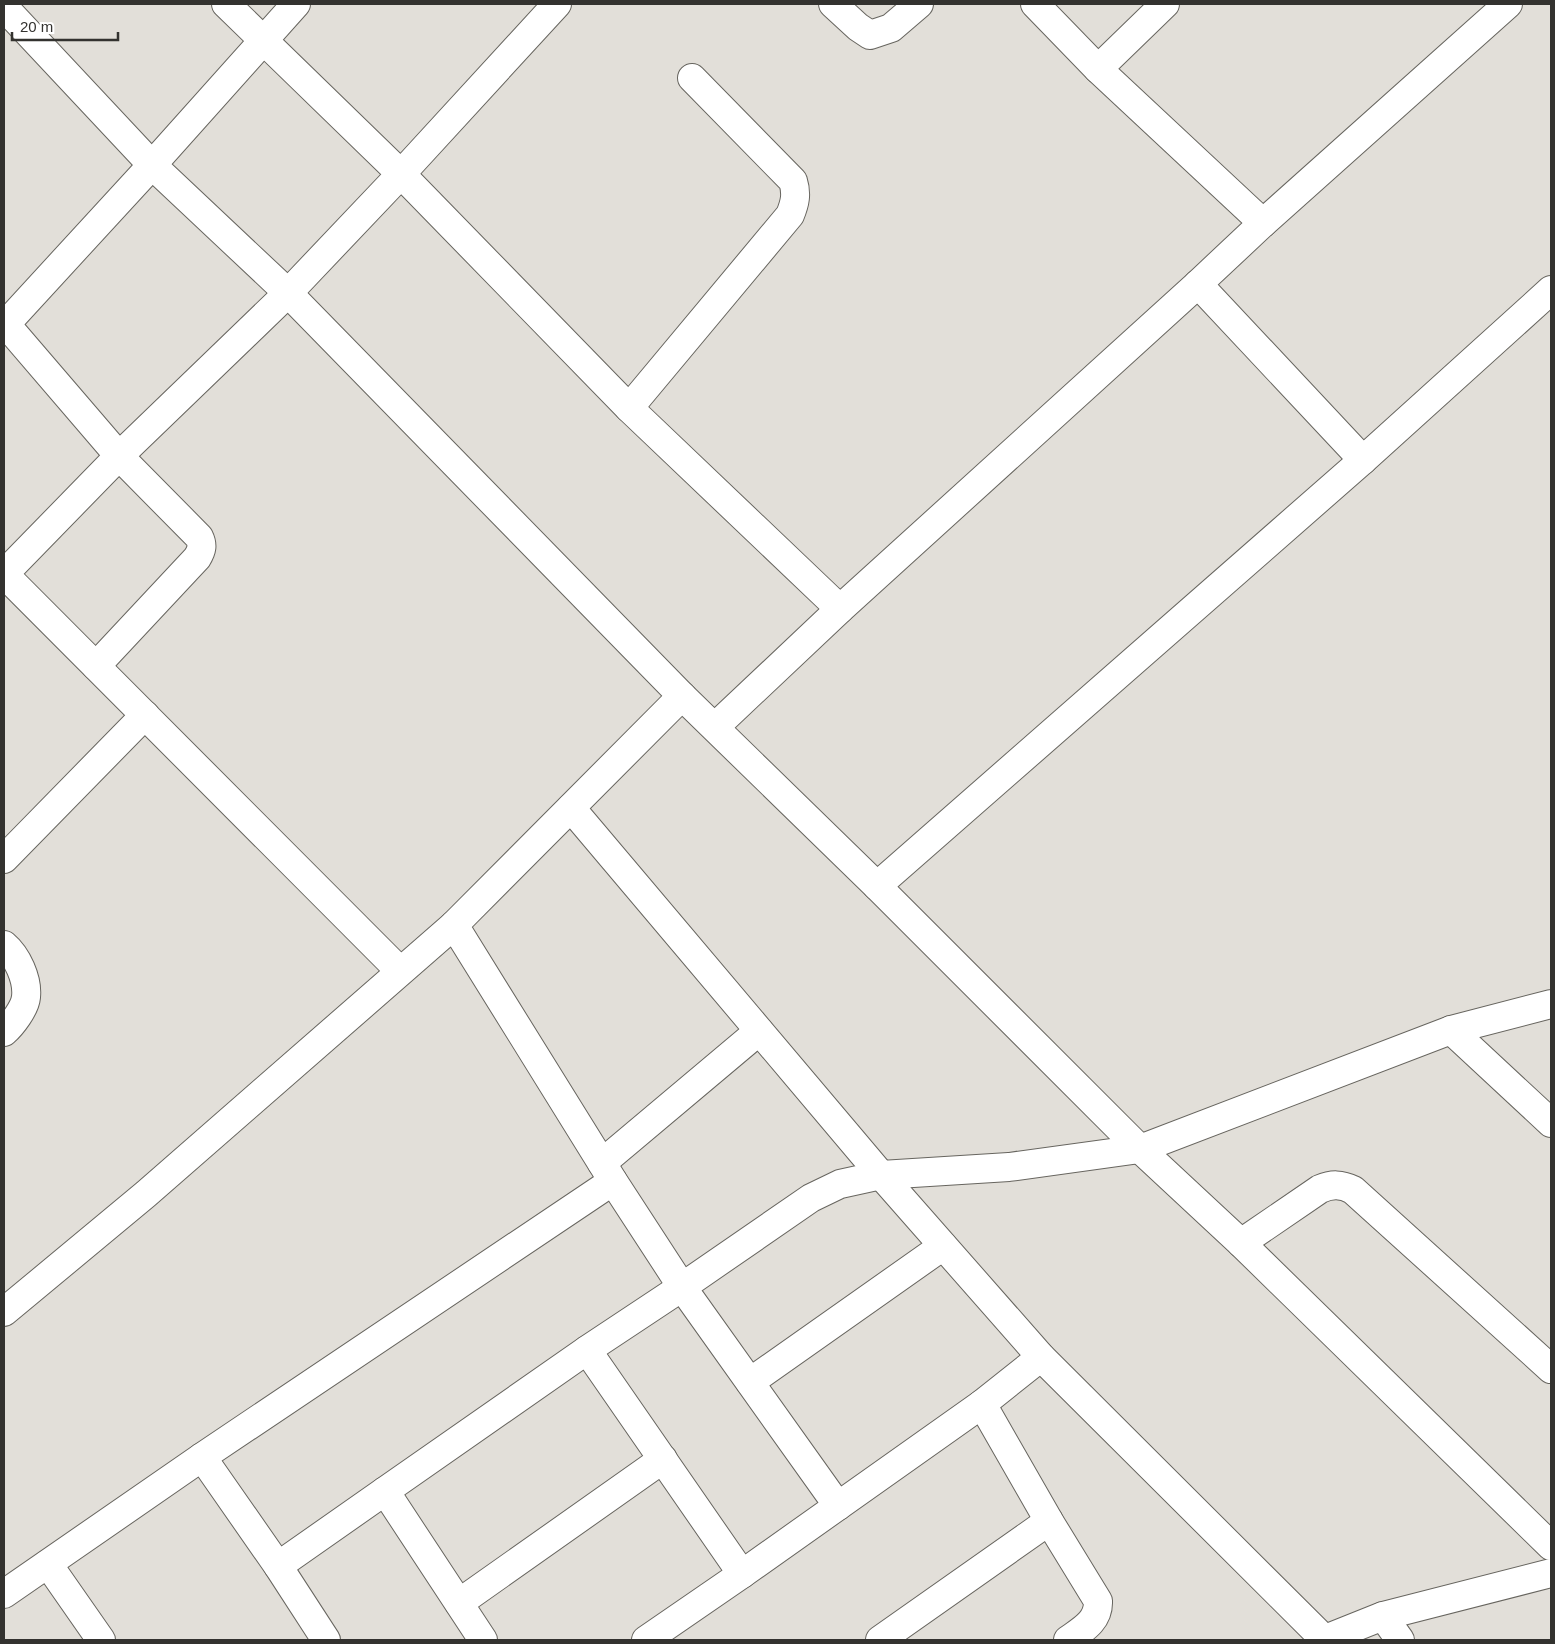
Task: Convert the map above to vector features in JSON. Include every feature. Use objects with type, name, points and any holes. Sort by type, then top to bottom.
[{"type":"street","points":[[226,4],[401,174],[628,408],[840,609]]},
{"type":"street","points":[[96,666],[197,558],[202,546],[199,537],[119,456],[5,324],[152,165],[296,4]]},
{"type":"street","points":[[400,971],[4,574],[119,456],[288,293],[401,174],[557,4]]},
{"type":"street","points":[[833,4],[858,27],[870,35],[891,28],[919,4]]},
{"type":"street","points":[[1035,4],[1098,69],[1262,224]]},
{"type":"street","points":[[1098,69],[1165,4]]},
{"type":"street","points":[[714,728],[840,609],[1262,224],[1508,4]]},
{"type":"street","points":[[4,8],[152,165],[288,293],[714,728],[877,886],[1140,1149],[1241,1243],[1551,1546]]},
{"type":"street","points":[[628,408],[790,215],[795,204],[796,192],[793,181],[692,78]]},
{"type":"street","points":[[1198,284],[1362,460]]},
{"type":"street","points":[[877,886],[1362,460],[1551,290]]},
{"type":"street","points":[[4,1312],[146,1194],[454,925],[682,696]]},
{"type":"street","points":[[4,859],[145,715]]},
{"type":"street","points":[[571,808],[881,1175],[1041,1357],[1324,1640],[1383,1616],[1551,1573]]},
{"type":"street","points":[[454,925],[682,1287],[838,1506]]},
{"type":"street","points":[[4,945],[10,950],[23,972],[26,998],[14,1023],[4,1032]]},
{"type":"street","points":[[278,1566],[586,1350],[682,1287],[811,1198],[840,1184],[881,1175],[1009,1166],[1140,1149],[1451,1030],[1551,1004]]},
{"type":"street","points":[[1451,1030],[1551,1123]]},
{"type":"street","points":[[4,1594],[608,1172],[759,1031]]},
{"type":"street","points":[[1241,1243],[1320,1189],[1329,1185],[1342,1185],[1353,1190],[1551,1369]]},
{"type":"street","points":[[750,1382],[943,1246]]},
{"type":"street","points":[[586,1350],[742,1574]]},
{"type":"street","points":[[646,1640],[982,1404],[1041,1357]]},
{"type":"street","points":[[982,1404],[1049,1521],[1098,1601],[1096,1615],[1089,1624],[1068,1640]]},
{"type":"street","points":[[202,1457],[278,1566],[326,1640]]},
{"type":"street","points":[[459,1603],[663,1459]]},
{"type":"street","points":[[385,1491],[483,1640]]},
{"type":"street","points":[[880,1640],[1049,1521]]},
{"type":"street","points":[[48,1564],[101,1640]]},
{"type":"street","points":[[1383,1616],[1400,1640]]}]
